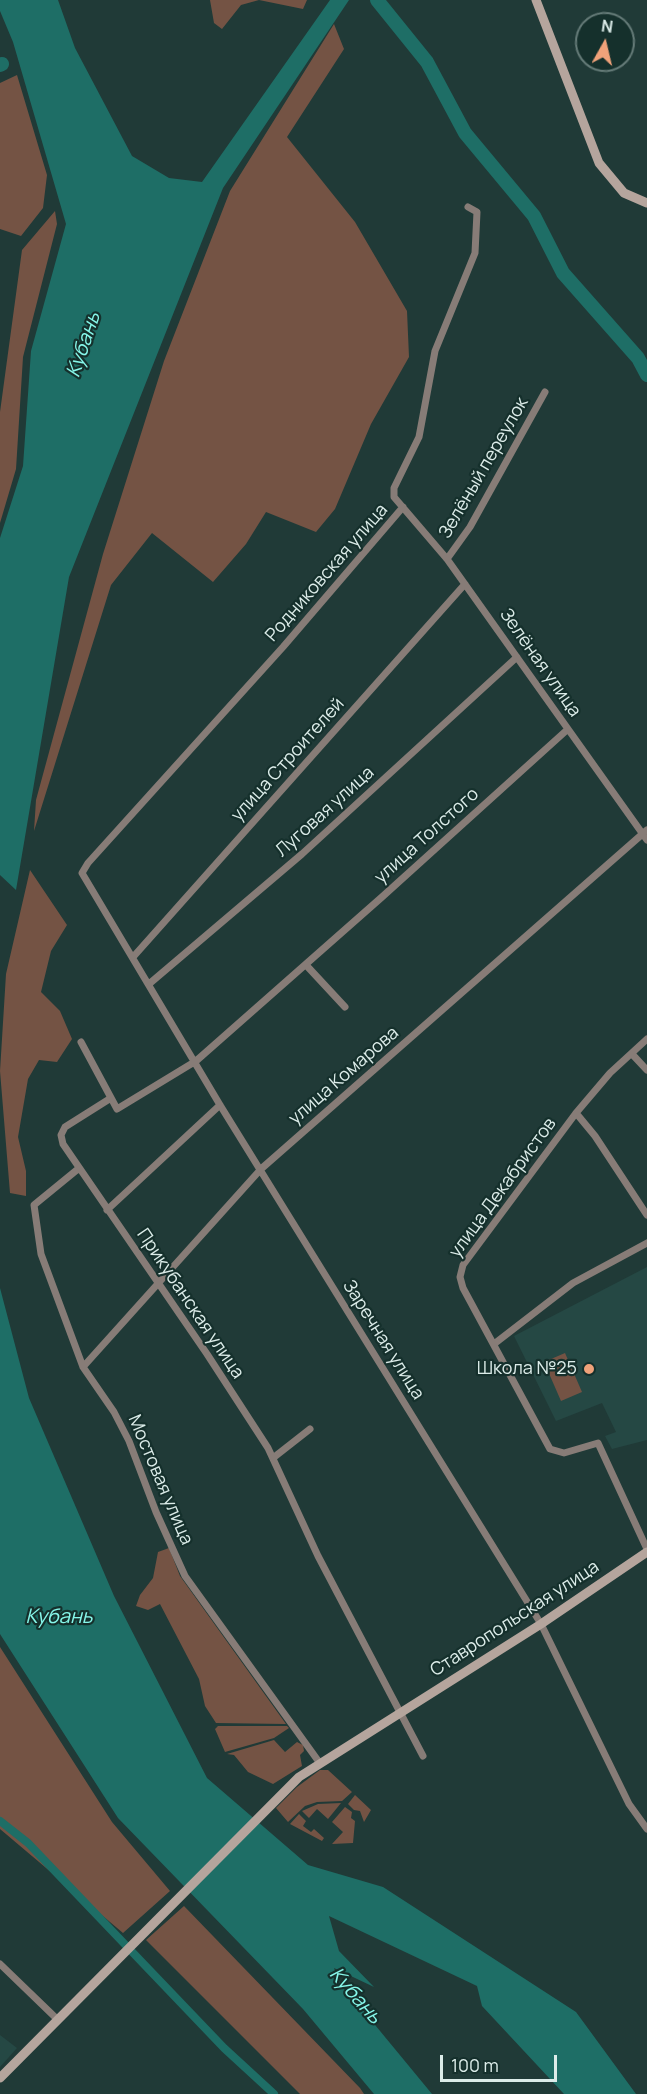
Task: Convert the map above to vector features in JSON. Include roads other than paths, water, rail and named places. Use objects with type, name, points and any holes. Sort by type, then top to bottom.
[{"type":"main road","points":[[536,0],[599,163],[624,192],[647,203]]},
{"type":"main road","name":"Ставропольская улица","points":[[0,2078],[273,1800],[319,1762],[541,1624],[647,1550]]},
{"type":"street","name":"Родниковская улица","points":[[82,873],[283,647],[403,507],[394,497],[394,488],[419,437],[435,351],[475,253],[477,212],[468,207]]},
{"type":"street","name":"Зелёный переулок","points":[[447,559],[470,526],[545,392]]},
{"type":"street","name":"Зелёная улица","points":[[403,507],[447,559],[646,835]]},
{"type":"street","name":"улица Строителей","points":[[134,956],[465,584]]},
{"type":"street","name":"Луговая улица","points":[[149,984],[302,854],[517,657]]},
{"type":"street","name":"улица Толстого","points":[[111,1098],[117,1109],[196,1061],[568,729]]},
{"type":"street","name":"улица Комарова","points":[[82,1367],[261,1169],[646,835]]},
{"type":"street","name":"Заречная улица","points":[[82,873],[134,956],[220,1105],[541,1624],[629,1804],[647,1830]]},
{"type":"street","points":[[306,964],[345,1006]]},
{"type":"street","name":"улица Декабристов","points":[[647,1039],[610,1073],[576,1113],[464,1265],[460,1277],[463,1288],[550,1449],[564,1453],[598,1443],[647,1550]]},
{"type":"street","points":[[81,1041],[111,1098]]},
{"type":"street","points":[[632,1054],[647,1070]]},
{"type":"street","name":"Прикубанская улица","points":[[111,1098],[65,1127],[61,1135],[63,1143],[78,1169],[207,1354],[273,1458],[318,1556],[399,1713]]},
{"type":"street","points":[[107,1210],[220,1105]]},
{"type":"street","points":[[576,1113],[595,1136],[647,1215]]},
{"type":"street","name":"Мостовая улица","points":[[78,1169],[34,1205],[41,1254],[82,1367],[114,1412],[129,1441],[156,1512],[185,1576],[319,1762]]},
{"type":"street","points":[[494,1344],[573,1283],[647,1243]]},
{"type":"street","points":[[273,1458],[310,1429]]},
{"type":"street","points":[[399,1713],[423,1756]]},
{"type":"street","points":[[0,1964],[57,2019]]},
{"type":"water","name":"Кубань","points":[[0,0],[58,0],[75,48],[132,156],[169,178],[202,182],[330,0],[349,0],[223,188],[69,577],[16,890],[0,875],[0,538],[23,466],[31,351],[66,224],[13,42],[0,11]]},
{"type":"water","name":"Кубань","points":[[0,1288],[29,1398],[114,1596],[207,1778],[308,1865],[383,1887],[576,2012],[636,2094],[564,2094],[482,2006],[477,1986],[329,1916],[339,1951],[374,1987],[334,1968],[338,1980],[432,2094],[374,2094],[303,2009],[118,1818],[0,1634]]},
{"type":"waterway","points":[[377,0],[427,62],[465,133],[534,216],[563,273],[638,358],[647,375]]},
{"type":"waterway","points":[[0,1821],[28,1843],[224,2048],[274,2094]]},
{"type":"place","name":"Школа №25","points":[[589,1369]]}]
